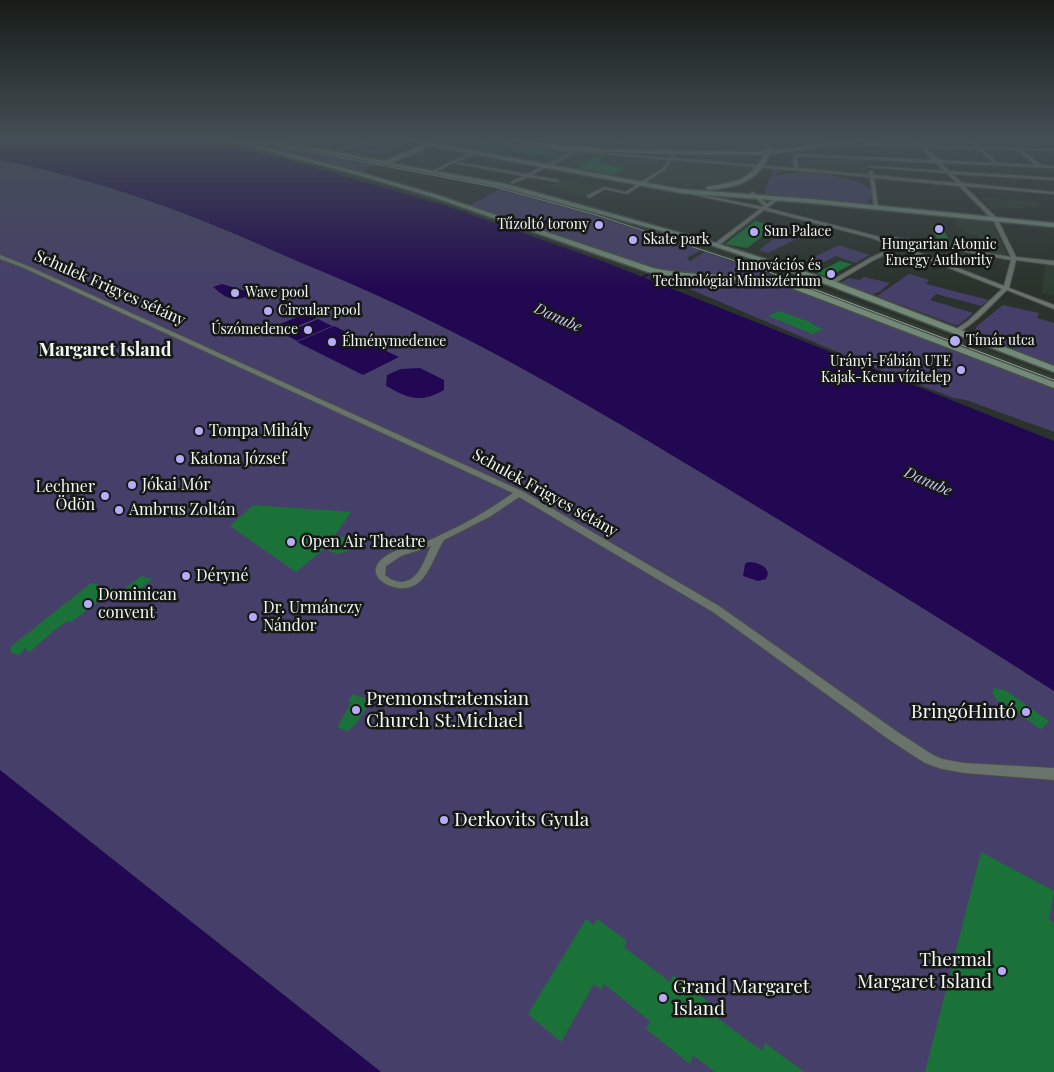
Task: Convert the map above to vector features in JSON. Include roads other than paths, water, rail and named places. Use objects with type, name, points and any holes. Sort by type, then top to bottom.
[{"type":"main road","points":[[412,190],[656,272],[692,277],[754,277],[788,284],[1054,385]]},
{"type":"main road","points":[[520,190],[716,245],[831,283],[1054,369]]},
{"type":"main road","points":[[675,190],[700,194],[754,195],[1054,225]]},
{"type":"main road","points":[[733,190],[776,199],[811,201]]},
{"type":"main road","points":[[751,190],[754,195]]},
{"type":"street","points":[[589,197],[601,190]]},
{"type":"street","points":[[615,190],[626,192],[630,190]]},
{"type":"street","points":[[873,190],[876,207]]},
{"type":"street","points":[[955,332],[970,322],[1006,288],[1014,258],[995,218],[968,190]]},
{"type":"street","points":[[1021,190],[1054,193]]},
{"type":"street","points":[[681,191],[765,207],[874,236],[1054,263]]},
{"type":"street","points":[[754,195],[765,207]]},
{"type":"street","points":[[716,245],[776,199]]},
{"type":"street","points":[[874,236],[1054,307]]},
{"type":"street","points":[[831,283],[869,260],[900,246]]},
{"type":"street","name":"Schulek Frigyes sétány","points":[[0,257],[26,267],[519,493],[716,609],[895,737],[929,759],[942,764],[964,768],[1054,774]]},
{"type":"street","points":[[441,538],[431,552],[424,574],[417,581],[406,585],[399,585],[389,583],[381,576],[380,568],[388,559],[441,538],[503,504],[519,493]]},
{"type":"water","name":"Danube","points":[[114,190],[392,190],[447,206],[605,262],[1054,441],[1054,691],[888,586],[672,455],[527,371],[428,319],[377,295],[230,232]]},
{"type":"water","name":"Wave pool","points":[[222,284],[249,292],[250,295],[239,299],[230,298],[213,287]]},
{"type":"water","points":[[306,313],[317,318],[281,333],[271,328]]},
{"type":"water","name":"Úszómedence","points":[[318,319],[332,326],[297,341],[284,334]]},
{"type":"water","points":[[334,326],[399,357],[363,375],[297,342]]},
{"type":"water","points":[[420,368],[444,380],[444,390],[428,397],[414,398],[386,386],[387,375],[401,369]]},
{"type":"water","points":[[748,562],[758,563],[766,568],[768,574],[766,579],[758,581],[743,576],[745,564]]},
{"type":"water","points":[[0,770],[381,1072],[0,1072]]},
{"type":"waterway","points":[[643,277],[649,274]]},
{"type":"tram line","points":[[506,190],[596,215],[769,272],[1054,380]]},
{"type":"place","name":"Tűzoltó torony","points":[[599,225]]},
{"type":"place","name":"Hungarian Atomic Energy Authority","points":[[939,229]]},
{"type":"place","name":"Sun Palace","points":[[754,232]]},
{"type":"place","name":"Skate park","points":[[633,240]]},
{"type":"place","name":"Innovációs és Technológiai Minisztérium","points":[[831,274]]},
{"type":"place","name":"Wave pool","points":[[235,293]]},
{"type":"place","name":"Circular pool","points":[[268,311]]},
{"type":"place","name":"Úszómedence","points":[[308,330]]},
{"type":"place","name":"Tímár utca","points":[[955,341]]},
{"type":"place","name":"Élménymedence","points":[[332,342]]},
{"type":"place","name":"Urányi-Fábián UTE Kajak-Kenu vízitelep","points":[[961,370]]},
{"type":"place","name":"Tompa Mihály","points":[[199,431]]},
{"type":"place","name":"Katona József","points":[[180,459]]},
{"type":"place","name":"Jókai Mór","points":[[132,485]]},
{"type":"place","name":"Lechner Ödön","points":[[105,496]]},
{"type":"place","name":"Ambrus Zoltán","points":[[119,510]]},
{"type":"place","name":"Open Air Theatre","points":[[291,542]]},
{"type":"place","name":"Déryné","points":[[186,576]]},
{"type":"place","name":"Dominican convent","points":[[88,604]]},
{"type":"place","name":"Dr. Urmánczy Nándor","points":[[253,617]]},
{"type":"place","name":"Premonstratensian Church St.Michael","points":[[356,710]]},
{"type":"place","name":"BringóHintó","points":[[1026,712]]},
{"type":"place","name":"Derkovits Gyula","points":[[444,820]]},
{"type":"place","name":"Thermal Margaret Island","points":[[1002,971]]},
{"type":"place","name":"Grand Margaret Island","points":[[663,998]]},
{"type":"district","name":"Margaret Island","points":[[105,350]]}]
